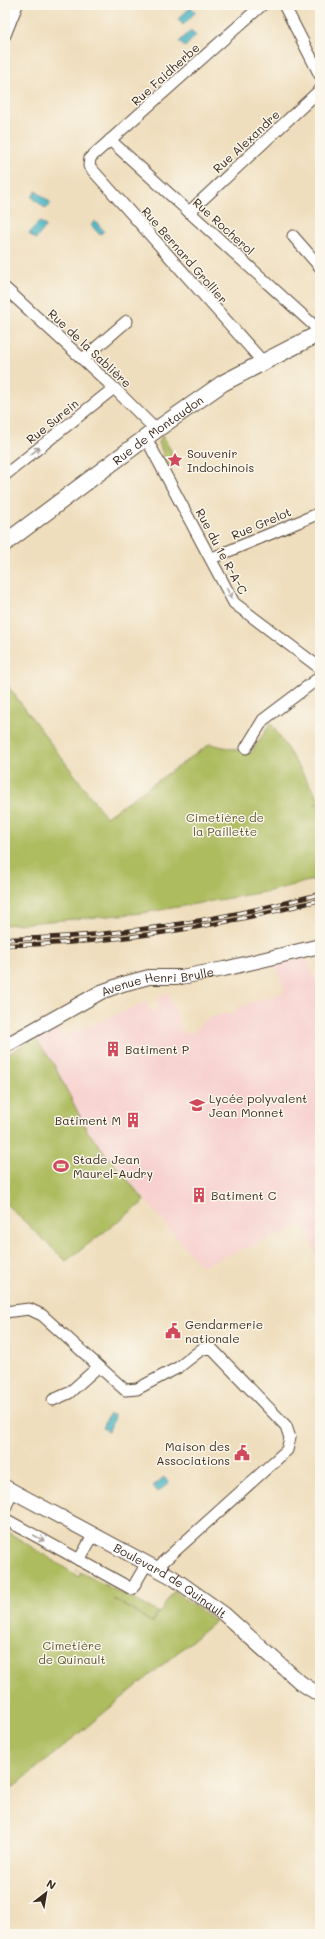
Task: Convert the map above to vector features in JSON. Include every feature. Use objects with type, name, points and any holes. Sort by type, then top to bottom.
[{"type":"main road","name":"Rue de Montaudon","points":[[5,542],[151,434],[223,383],[320,332]]},
{"type":"street","points":[[5,35],[17,5]]},
{"type":"street","name":"Rue Faidherbe","points":[[88,166],[90,158],[262,5]]},
{"type":"street","points":[[284,5],[320,75]]},
{"type":"street","name":"Rue Alexandre","points":[[189,212],[320,90]]},
{"type":"street","name":"Rue Rocherol","points":[[110,140],[320,332]]},
{"type":"street","name":"Rue Bernard Grollier","points":[[88,166],[262,362]]},
{"type":"street","points":[[294,236],[320,267]]},
{"type":"street","name":"Rue de la Sablière","points":[[5,288],[114,388],[151,434]]},
{"type":"street","points":[[84,359],[127,321]]},
{"type":"street","name":"Rue Surein","points":[[5,475],[114,388]]},
{"type":"street","name":"Rue du 1e R-A-C","points":[[151,434],[234,603],[320,668]]},
{"type":"street","name":"Rue Grelot","points":[[212,558],[320,513]]},
{"type":"street","points":[[246,748],[263,720],[320,678]]},
{"type":"street","name":"Avenue Henri Brulle","points":[[5,1046],[101,992],[123,984],[149,977],[181,977],[224,969],[320,946]]},
{"type":"street","points":[[5,1312],[29,1309],[42,1315],[125,1390],[137,1389],[179,1367],[202,1349],[211,1348],[286,1426],[290,1438],[287,1450],[165,1560],[152,1566],[132,1589],[5,1520]]},
{"type":"street","points":[[53,1400],[69,1394],[98,1366]]},
{"type":"street","points":[[5,1509],[9,1489]]},
{"type":"street","name":"Boulevard de Quinault","points":[[9,1489],[94,1534],[196,1592],[224,1614],[301,1683],[320,1695]]},
{"type":"street","points":[[79,1560],[94,1534]]},
{"type":"shaded area","name":"Lycée polyvalent Jean Monnet","points":[[306,957],[320,991],[320,1262],[304,1225],[201,1266],[88,1132],[53,1063],[35,1038],[58,1026],[63,1037],[146,1002],[151,1011],[159,1008],[156,998],[168,993],[178,1018],[180,1031],[193,1033],[204,1021],[218,1015],[234,1014],[238,1007],[285,992],[275,964]]},
{"type":"green space","points":[[162,435],[178,463],[168,468],[159,443]]},
{"type":"green space","name":"Cimetière de la Paillette","points":[[5,682],[106,817],[210,744],[251,753],[271,723],[320,801],[313,806],[320,803],[320,878],[270,891],[143,913],[5,925]]},
{"type":"green space","name":"Stade Jean Maurel-Audry","points":[[35,1038],[53,1063],[88,1132],[145,1201],[66,1261],[5,1203],[5,1056]]},
{"type":"green space","name":"Cimetière de Quinault","points":[[5,1530],[79,1577],[81,1573],[76,1570],[158,1612],[152,1622],[114,1599],[152,1623],[174,1591],[216,1621],[5,1794]]},
{"type":"water","points":[[191,7],[196,12],[183,25],[178,19]]},
{"type":"water","points":[[191,30],[196,35],[185,47],[179,42]]},
{"type":"water","points":[[36,191],[51,203],[46,209],[32,197]]},
{"type":"water","points":[[39,221],[46,226],[36,239],[29,234]]},
{"type":"water","points":[[95,221],[104,231],[100,235],[91,225]]},
{"type":"water","points":[[108,1415],[113,1415],[114,1418],[109,1431],[102,1428]]},
{"type":"water","points":[[164,1477],[169,1483],[158,1492],[153,1486]]},
{"type":"railway","points":[[5,939],[84,935],[164,926],[243,912],[320,894]]},
{"type":"railway","points":[[5,945],[85,941],[164,932],[243,918],[320,900]]},
{"type":"place","name":"Souvenir Indochinois","points":[[175,460]]},
{"type":"place","name":"Batiment P","points":[[113,1049]]},
{"type":"place","name":"Lycée polyvalent Jean Monnet","points":[[197,1105]]},
{"type":"place","name":"Batiment M","points":[[133,1120]]},
{"type":"place","name":"Stade Jean Maurel-Audry","points":[[61,1166]]},
{"type":"place","name":"Batiment C","points":[[199,1195]]},
{"type":"place","name":"Gendarmerie nationale","points":[[173,1331]]},
{"type":"place","name":"Maison des Associations","points":[[242,1453]]}]
